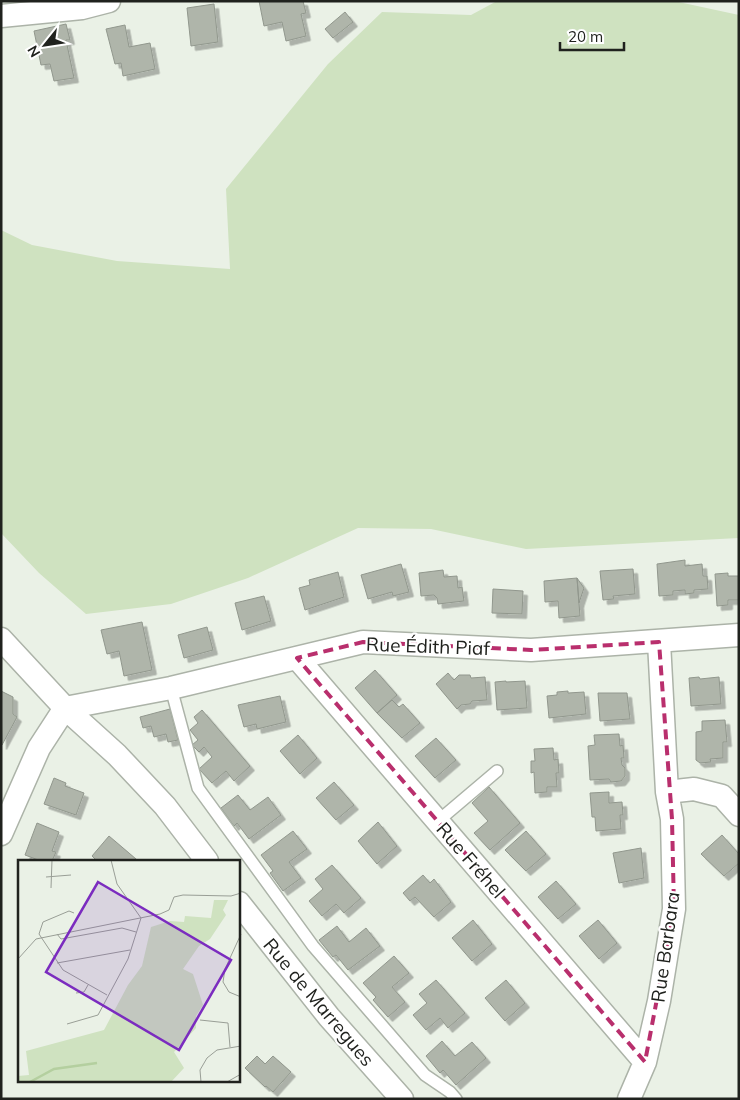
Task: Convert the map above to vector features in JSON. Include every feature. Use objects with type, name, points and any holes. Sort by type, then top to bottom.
[{"type":"street","points":[[1,16],[82,8],[109,1]]},
{"type":"street","name":"Rue Édith Piaf","points":[[65,708],[172,688],[363,642],[531,650],[739,635]]},
{"type":"street","points":[[1,639],[65,708],[117,755],[159,799],[206,860]]},
{"type":"street","name":"Rue Barbara","points":[[629,1099],[645,1062],[659,1001],[674,909],[672,819],[668,792],[658,642]]},
{"type":"street","name":"Rue Fréhel","points":[[297,658],[645,1062]]},
{"type":"street","points":[[1,834],[39,748],[65,708]]},
{"type":"street","points":[[668,792],[694,789],[722,796],[739,815]]},
{"type":"street","name":"Rue de Marregues","points":[[240,904],[329,1017],[402,1099]]},
{"type":"lane","points":[[172,688],[198,788],[313,946],[425,1075],[450,1092],[456,1099]]},
{"type":"lane","points":[[438,821],[497,771]]},
{"type":"highlighted area","points":[[363,642],[531,650],[659,642],[672,819],[674,909],[645,1062],[297,658]]},
{"type":"green space","points":[[497,1],[674,1],[739,15],[739,538],[526,549],[431,529],[358,528],[248,578],[171,604],[86,614],[39,573],[1,533],[1,230],[32,245],[117,261],[230,269],[226,189],[328,64],[382,12],[471,15]]},
{"type":"building","points":[[259,1],[303,1],[306,13],[301,14],[306,36],[286,41],[282,22],[264,26]]},
{"type":"building","points":[[214,4],[218,42],[191,46],[187,8]]},
{"type":"building","points":[[345,12],[353,22],[333,38],[325,29]]},
{"type":"building","points":[[66,24],[70,40],[66,40],[74,78],[54,81],[50,64],[41,65],[34,31]]},
{"type":"building","points":[[125,25],[129,47],[150,43],[155,69],[123,76],[121,63],[115,64],[106,29]]},
{"type":"building","points":[[685,560],[685,566],[702,564],[703,576],[707,576],[708,589],[694,590],[694,593],[685,594],[685,590],[673,591],[673,595],[659,596],[657,564]]},
{"type":"building","points":[[401,564],[409,592],[393,596],[392,592],[368,599],[361,575]]},
{"type":"building","points":[[633,569],[635,594],[613,596],[614,599],[603,600],[600,571]]},
{"type":"building","points":[[443,570],[444,577],[457,576],[458,588],[462,587],[464,601],[438,604],[437,598],[434,595],[421,596],[419,573]]},
{"type":"building","points":[[338,572],[344,597],[305,610],[299,588],[310,585],[309,580]]},
{"type":"building","points":[[728,573],[728,576],[739,576],[739,600],[728,600],[728,605],[717,606],[715,574]]},
{"type":"building","points":[[577,578],[584,588],[579,603]]},
{"type":"building","points":[[577,578],[580,616],[559,618],[558,601],[545,602],[544,581]]},
{"type":"building","points":[[493,589],[523,591],[522,614],[492,613]]},
{"type":"building","points":[[264,596],[271,621],[242,630],[235,603]]},
{"type":"building","points":[[142,622],[152,670],[124,676],[119,651],[107,654],[101,630]]},
{"type":"building","points":[[207,627],[213,650],[184,658],[178,635]]},
{"type":"building","points":[[375,670],[397,695],[377,713],[355,688]]},
{"type":"building","points":[[448,673],[454,680],[459,675],[470,675],[471,678],[485,677],[487,700],[472,701],[470,704],[461,705],[457,709],[436,684]]},
{"type":"building","points":[[699,677],[700,679],[719,677],[721,704],[691,706],[689,678]]},
{"type":"building","points":[[525,681],[527,708],[497,710],[495,682]]},
{"type":"building","points":[[1,691],[13,697],[13,714],[17,717],[2,745]]},
{"type":"building","points":[[568,691],[568,693],[584,692],[586,714],[549,718],[547,696],[557,695],[557,692]]},
{"type":"building","points":[[598,693],[627,693],[630,719],[600,721]]},
{"type":"building","points":[[280,696],[286,722],[257,729],[256,724],[244,727],[238,705]]},
{"type":"building","points":[[392,700],[399,707],[403,704],[420,723],[402,738],[377,713]]},
{"type":"building","points":[[170,709],[178,740],[168,742],[166,734],[154,737],[151,726],[143,728],[140,717]]},
{"type":"building","points":[[202,710],[250,766],[234,781],[226,771],[212,783],[199,769],[212,757],[204,747],[199,752],[192,745],[198,740],[190,730],[198,723],[194,717]]},
{"type":"building","points":[[725,720],[727,742],[723,742],[723,758],[710,759],[711,762],[700,763],[696,760],[696,732],[702,731],[702,721]]},
{"type":"building","points":[[619,734],[620,746],[623,745],[624,758],[621,758],[622,765],[625,768],[625,776],[621,781],[611,782],[609,779],[590,780],[588,746],[595,745],[594,735]]},
{"type":"building","points":[[298,735],[317,758],[300,774],[280,751]]},
{"type":"building","points":[[436,738],[456,760],[435,778],[415,756]]},
{"type":"building","points":[[553,748],[554,760],[558,759],[557,787],[547,787],[547,792],[535,793],[534,772],[531,773],[531,761],[535,761],[534,749]]},
{"type":"building","points":[[54,778],[66,783],[65,786],[84,793],[76,815],[44,804]]},
{"type":"building","points":[[334,782],[354,805],[336,820],[316,798]]},
{"type":"building","points":[[489,787],[520,823],[490,850],[474,833],[488,821],[472,803]]},
{"type":"building","points":[[609,792],[609,803],[622,802],[623,815],[620,815],[621,829],[596,831],[595,817],[592,817],[590,793]]},
{"type":"building","points":[[238,795],[250,810],[268,797],[281,815],[249,839],[237,823],[234,826],[221,808]]},
{"type":"building","points":[[378,822],[397,846],[377,864],[358,841]]},
{"type":"building","points":[[37,823],[59,832],[52,851],[56,852],[52,860],[38,860],[25,855]]},
{"type":"building","points":[[293,831],[307,849],[289,862],[301,878],[283,891],[270,873],[273,871],[261,855]]},
{"type":"building","points":[[526,831],[546,854],[526,871],[505,850]]},
{"type":"building","points":[[722,835],[739,854],[739,863],[724,876],[701,854]]},
{"type":"building","points":[[109,836],[136,859],[96,860],[92,856]]},
{"type":"building","points":[[641,848],[644,878],[619,883],[613,853]]},
{"type":"building","points":[[332,865],[361,898],[344,913],[336,904],[322,916],[309,901],[323,889],[315,879]]},
{"type":"building","points":[[423,875],[430,883],[434,879],[451,902],[434,917],[415,897],[410,901],[403,893]]},
{"type":"building","points":[[556,881],[576,904],[558,919],[538,897]]},
{"type":"building","points":[[473,920],[492,944],[472,961],[452,938]]},
{"type":"building","points":[[598,920],[617,943],[599,959],[579,936]]},
{"type":"building","points":[[337,926],[349,942],[366,928],[380,946],[348,970],[336,955],[333,957],[319,940]]},
{"type":"building","points":[[394,956],[409,973],[392,987],[405,1002],[388,1017],[373,1000],[376,997],[363,983]]},
{"type":"building","points":[[436,980],[465,1013],[448,1028],[440,1018],[426,1030],[413,1015],[427,1003],[419,994]]},
{"type":"building","points":[[506,980],[525,1003],[505,1021],[485,998]]},
{"type":"building","points":[[442,1041],[455,1056],[472,1042],[486,1058],[456,1085],[443,1070],[440,1073],[426,1056]]},
{"type":"building","points":[[257,1056],[265,1064],[273,1056],[291,1072],[273,1092],[245,1068]]}]
